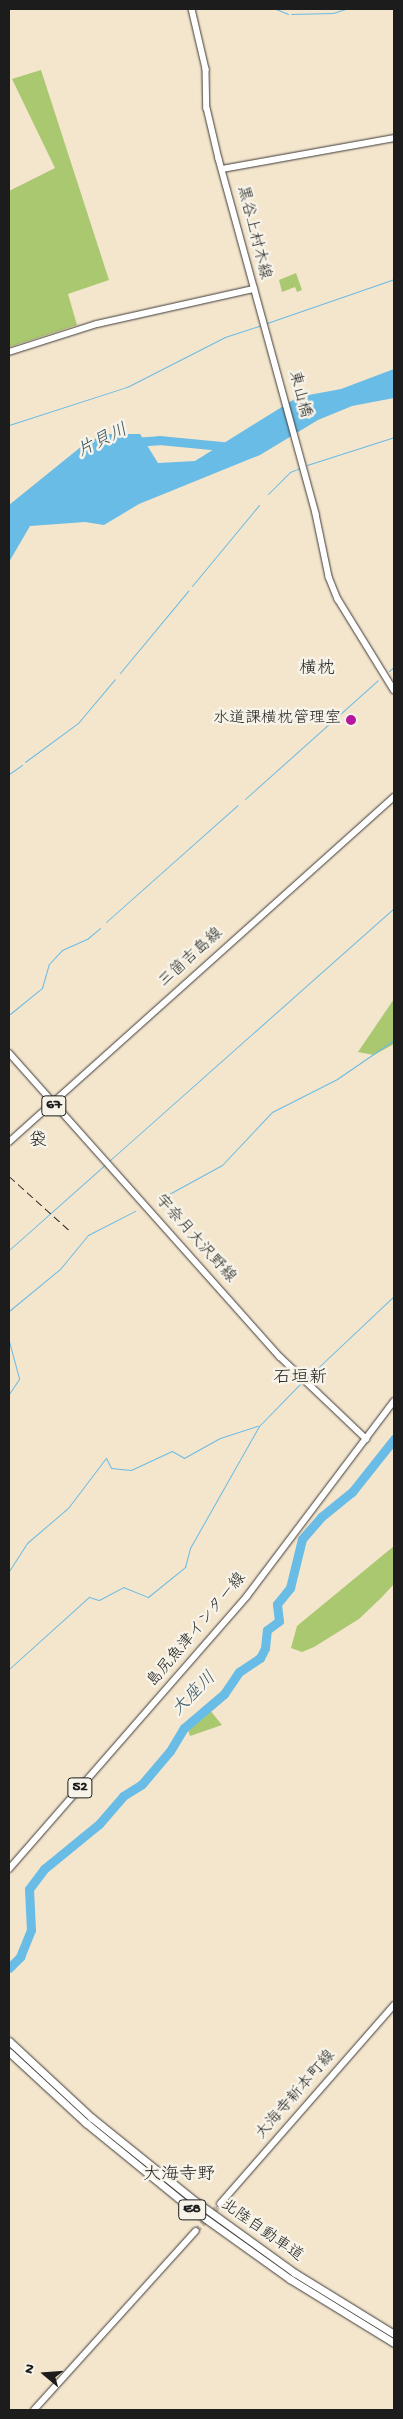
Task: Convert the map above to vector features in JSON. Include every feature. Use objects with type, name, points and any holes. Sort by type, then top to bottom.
[{"type":"highway","name":"北陸自動車道","points":[[9,2041],[85,2112],[174,2186],[295,2273],[394,2334]]},
{"type":"highway","name":"北陸自動車道","points":[[9,2052],[86,2123],[195,2212],[290,2279],[394,2343]]},
{"type":"main road","points":[[192,9],[206,69],[207,108],[222,169]]},
{"type":"main road","name":"黒谷上村木線","points":[[9,352],[97,324],[254,289],[222,169],[394,138]]},
{"type":"main road","name":"東山橋","points":[[254,289],[299,449],[330,582],[394,690]]},
{"type":"main road","name":"三箇吉島線","points":[[9,1142],[394,797]]},
{"type":"main road","name":"宇奈月大沢野線","points":[[9,1053],[286,1363],[366,1439]]},
{"type":"main road","name":"島尻魚津インター線","points":[[9,1869],[247,1596],[394,1401]]},
{"type":"main road","name":"大海寺新本町線","points":[[220,2204],[394,2005]]},
{"type":"main road","points":[[34,2410],[196,2231]]},
{"type":"green space","points":[[41,70],[109,280],[68,294],[77,325],[9,347],[9,191],[55,168],[12,79]]},
{"type":"green space","points":[[296,273],[302,290],[297,292],[295,287],[282,292],[279,280]]},
{"type":"green space","points":[[394,999],[394,1044],[374,1055],[358,1052]]},
{"type":"green space","points":[[394,1546],[394,1584],[382,1597],[359,1619],[314,1647],[302,1652],[291,1648],[297,1626]]},
{"type":"green space","points":[[209,1709],[222,1725],[190,1736],[188,1730]]},
{"type":"water","points":[[394,369],[394,398],[352,406],[318,420],[260,455],[139,504],[104,525],[85,522],[30,526],[9,562],[9,505],[82,446],[104,434],[140,434],[158,463],[195,461],[298,397],[341,389]]},
{"type":"waterway","points":[[276,9],[288,14]]},
{"type":"waterway","points":[[291,14],[333,13],[345,9]]},
{"type":"waterway","points":[[267,323],[394,279]]},
{"type":"waterway","points":[[9,425],[127,387],[225,337],[261,325]]},
{"type":"waterway","points":[[307,465],[394,437]]},
{"type":"waterway","name":"片貝川","points":[[133,442],[159,440],[232,447]]},
{"type":"waterway","points":[[268,494],[290,472],[300,468]]},
{"type":"waterway","points":[[192,586],[259,505]]},
{"type":"waterway","points":[[120,673],[188,591]]},
{"type":"waterway","points":[[389,671],[394,667]]},
{"type":"waterway","points":[[25,762],[78,723],[115,679]]},
{"type":"waterway","points":[[245,799],[378,680]]},
{"type":"waterway","points":[[9,774],[22,765]]},
{"type":"waterway","points":[[106,922],[238,805]]},
{"type":"waterway","points":[[109,1161],[394,908]]},
{"type":"waterway","points":[[10,1014],[42,988],[49,964],[62,950],[87,939],[100,928]]},
{"type":"waterway","points":[[158,1200],[222,1165],[272,1112],[337,1079],[394,1040]]},
{"type":"waterway","points":[[9,1250],[106,1164]]},
{"type":"waterway","points":[[9,1311],[60,1269],[88,1235],[135,1211]]},
{"type":"waterway","points":[[307,1378],[394,1296]]},
{"type":"waterway","points":[[9,1341],[19,1379],[9,1394]]},
{"type":"waterway","points":[[9,1669],[89,1597],[99,1600],[123,1587],[148,1597],[185,1567],[190,1548],[259,1426],[302,1382]]},
{"type":"waterway","points":[[9,1571],[27,1543],[68,1508],[106,1458],[111,1468],[131,1470],[172,1451],[184,1458],[220,1438],[258,1426]]},
{"type":"waterway","name":"大座川","points":[[9,1968],[20,1957],[31,1930],[29,1889],[44,1869],[99,1824],[123,1796],[142,1784],[170,1751],[184,1728],[224,1694],[239,1672],[260,1658],[265,1648],[267,1630],[279,1621],[277,1604],[290,1588],[302,1539],[321,1517],[352,1492],[394,1439]]},
{"type":"tunnel","points":[[196,2231],[220,2204]]},
{"type":"railway","points":[[9,1176],[69,1230]]},
{"type":"place","name":"水道課横枕管理室","points":[[351,720]]},
{"type":"district","name":"横枕","points":[[317,670]]},
{"type":"district","name":"袋","points":[[38,1142]]},
{"type":"district","name":"石垣新","points":[[300,1379]]},
{"type":"district","name":"大海寺野","points":[[179,2176]]}]
